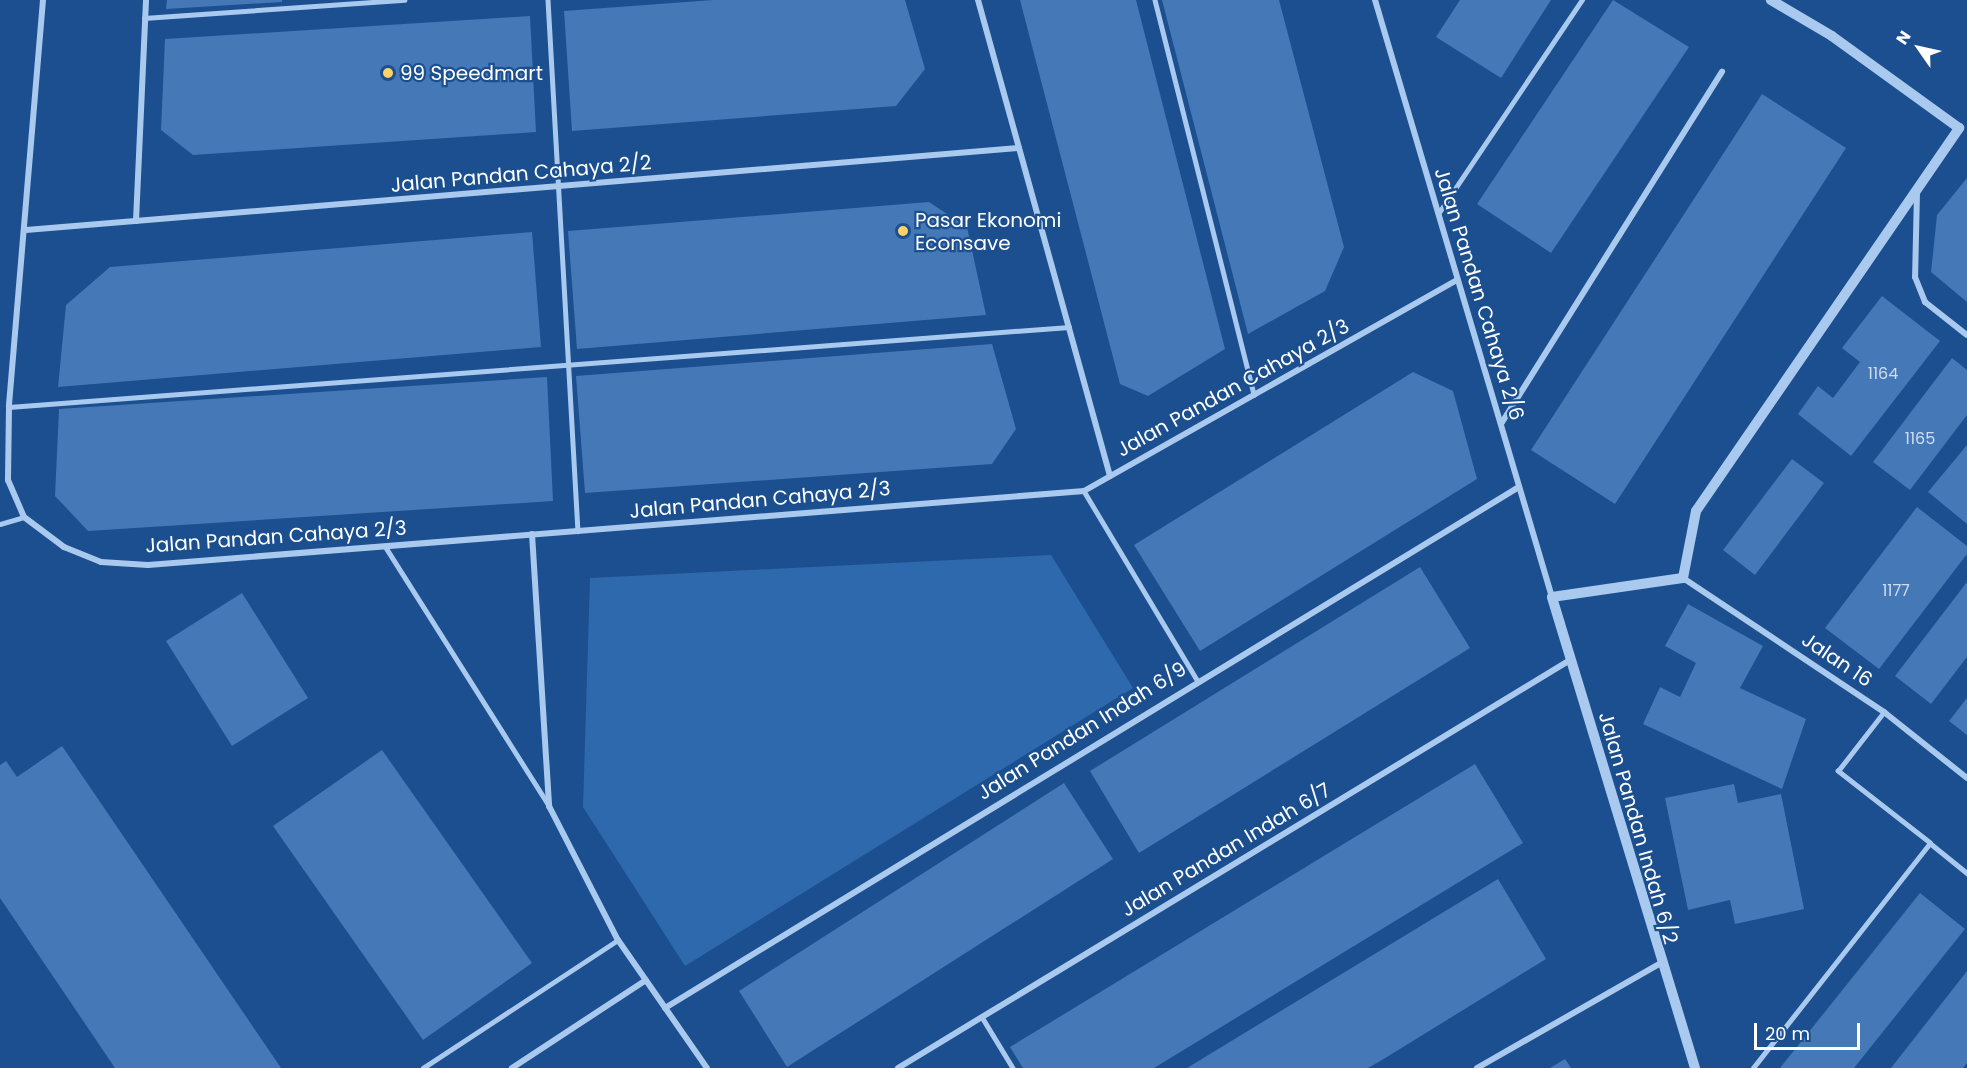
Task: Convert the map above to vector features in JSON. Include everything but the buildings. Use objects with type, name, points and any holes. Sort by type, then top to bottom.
[{"type":"street","points":[[24,517],[8,480],[9,407],[26,230],[43,0]]},
{"type":"street","points":[[136,221],[146,0]]},
{"type":"street","points":[[978,0],[1110,476]]},
{"type":"street","name":"Jalan Pandan Cahaya 2/6","points":[[1375,0],[1552,597]]},
{"type":"street","points":[[1552,597],[1683,578],[1696,511],[1917,186],[1963,124],[1832,36],[1771,0]]},
{"type":"street","points":[[1501,424],[1722,72]]},
{"type":"street","name":"Jalan Pandan Cahaya 2/2","points":[[26,230],[561,188],[1019,148]]},
{"type":"street","points":[[1917,186],[1915,277],[1925,302],[1967,335]]},
{"type":"street","name":"Jalan Pandan Cahaya 2/3","points":[[24,517],[64,546],[101,562],[148,565],[1084,490],[1457,280]]},
{"type":"street","name":"Jalan Pandan Indah 6/9","points":[[665,1008],[1197,680],[1519,487]]},
{"type":"street","points":[[532,534],[549,806],[618,940],[707,1068]]},
{"type":"street","name":"Jalan 16","points":[[1683,578],[1884,712],[1967,778]]},
{"type":"street","name":"Jalan Pandan Indah 6/2","points":[[1552,597],[1659,964],[1695,1068]]},
{"type":"street","name":"Jalan Pandan Indah 6/7","points":[[898,1068],[1570,660]]},
{"type":"street","points":[[1477,1068],[1659,964]]},
{"type":"street","points":[[512,1068],[646,980]]},
{"type":"lane","points":[[144,18],[404,0]]},
{"type":"lane","points":[[548,0],[561,188],[578,531]]},
{"type":"lane","points":[[1155,0],[1254,395]]},
{"type":"lane","points":[[1438,214],[1581,0]]},
{"type":"lane","points":[[9,407],[570,361],[1068,327]]},
{"type":"lane","points":[[1084,490],[1197,680]]},
{"type":"lane","points":[[0,524],[24,517]]},
{"type":"lane","points":[[385,546],[549,806]]},
{"type":"lane","points":[[1884,712],[1838,771],[1967,873]]},
{"type":"lane","points":[[1753,1068],[1930,843]]},
{"type":"lane","points":[[423,1068],[618,940]]},
{"type":"lane","points":[[982,1017],[1013,1068]]},
{"type":"shaded area","points":[[1051,555],[1133,688],[685,966],[583,807],[590,578]]},
{"type":"place","name":"99 Speedmart","points":[[388,73]]},
{"type":"place","name":"Pasar Ekonomi Econsave","points":[[903,231]]}]
